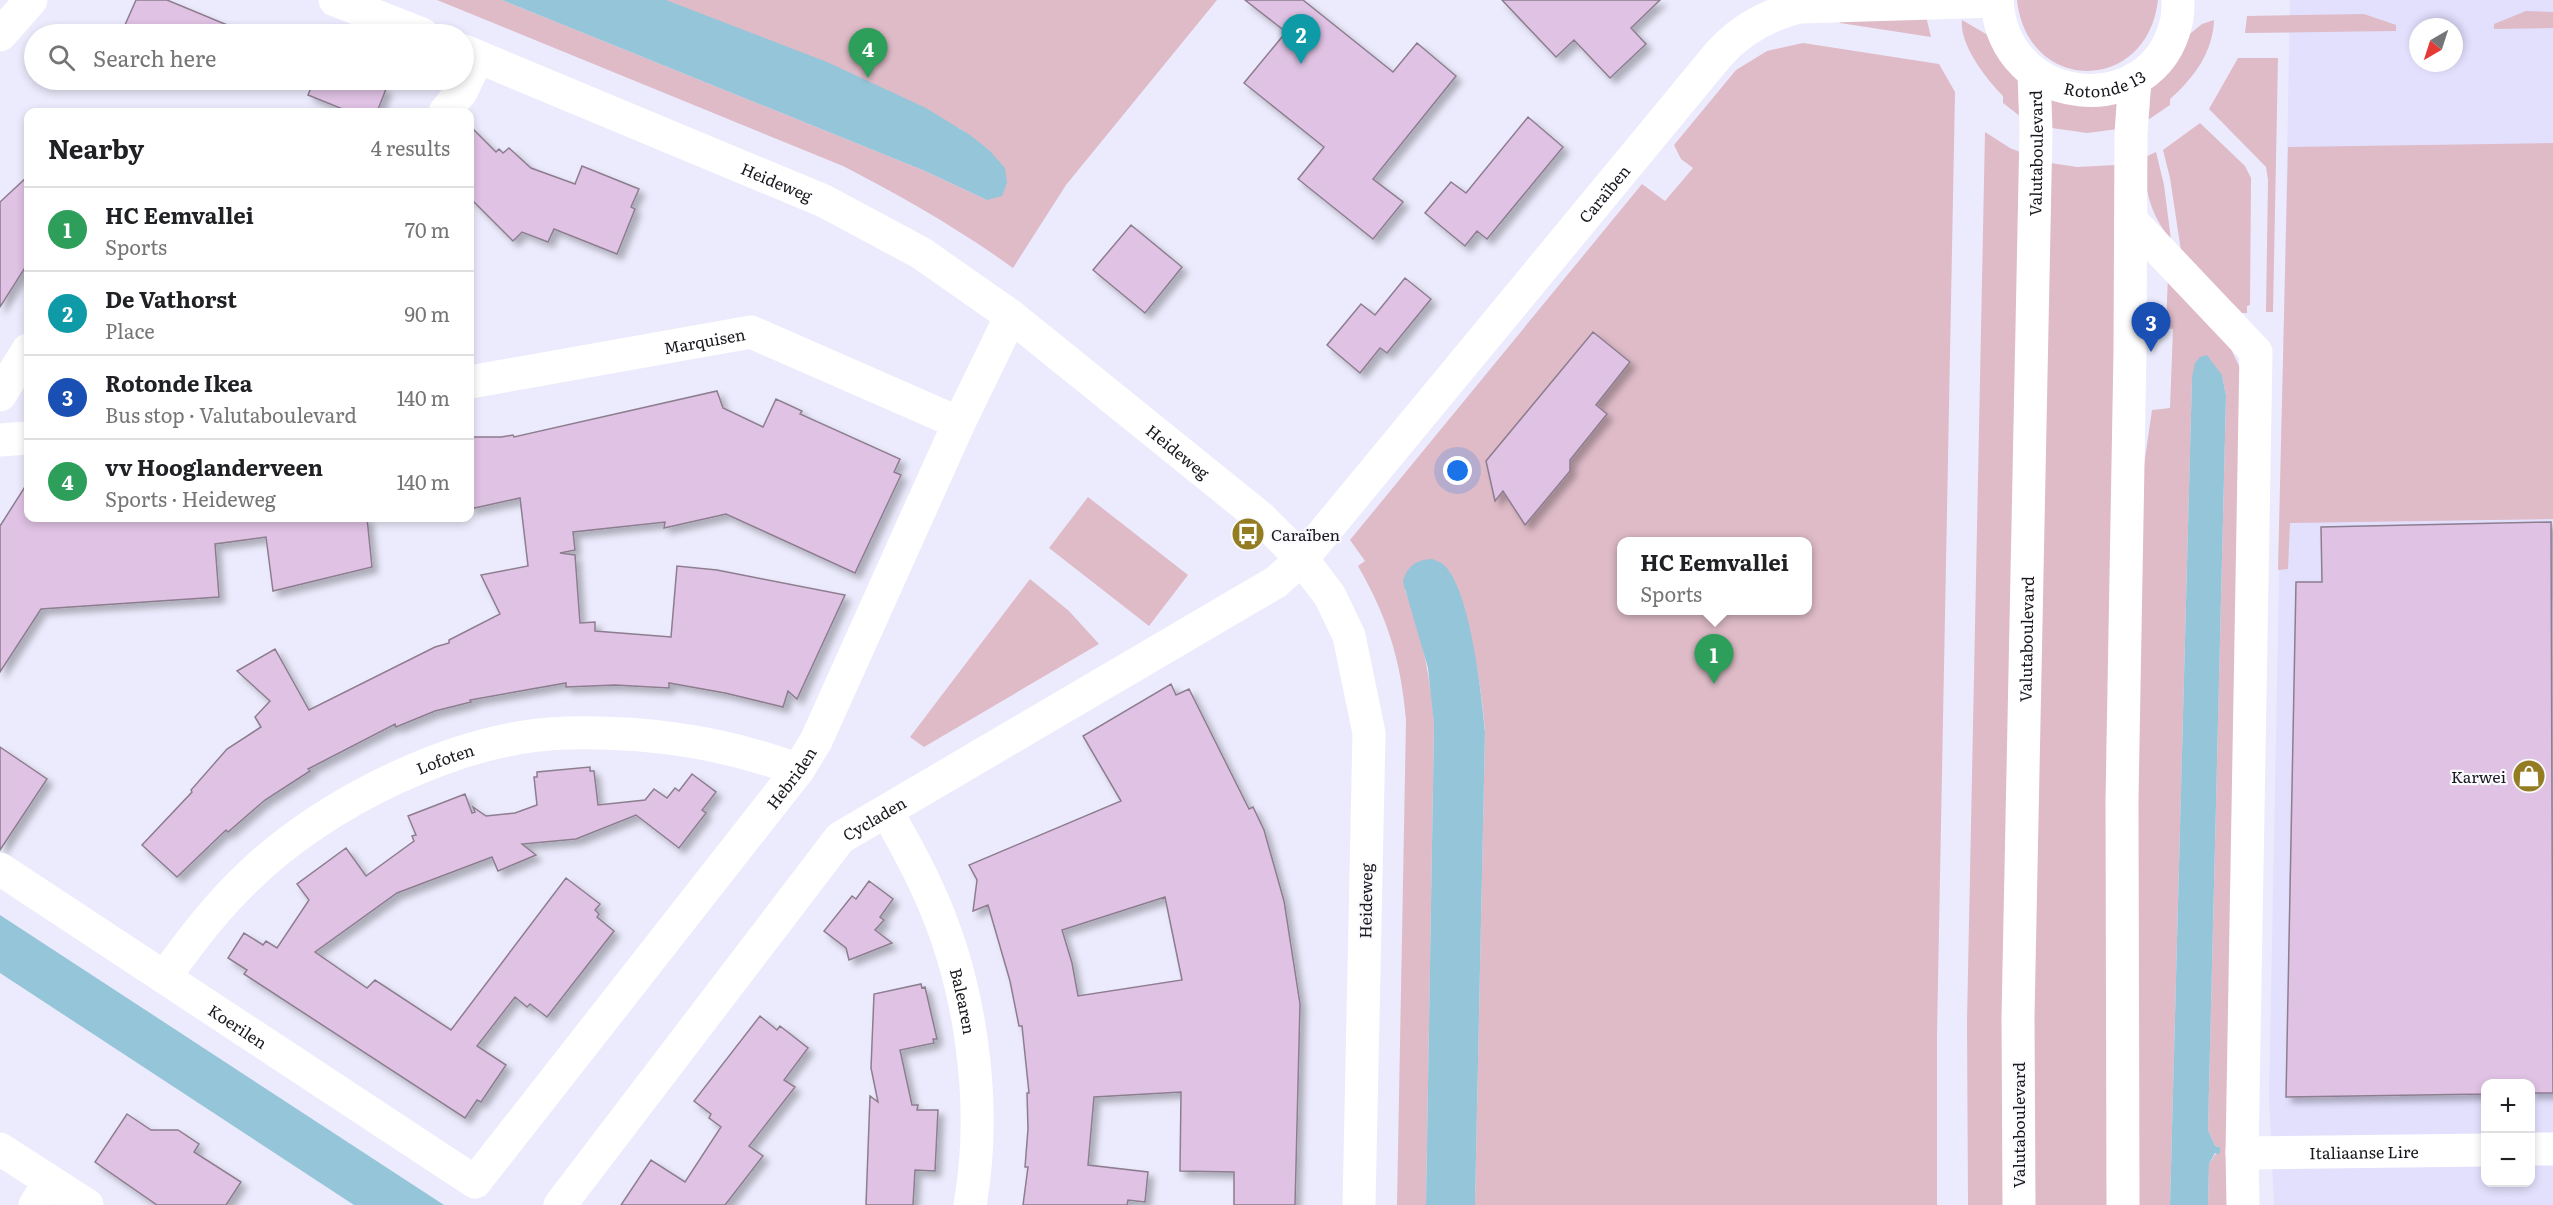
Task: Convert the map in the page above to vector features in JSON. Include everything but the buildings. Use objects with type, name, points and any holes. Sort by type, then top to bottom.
[{"type":"street","points":[[0,35],[32,0]]},
{"type":"street","points":[[335,0],[396,24]]},
{"type":"street","name":"Rotonde 13","points":[[1997,1],[2000,24],[2008,45],[2034,74],[2063,88],[2085,92],[2109,89],[2135,79],[2152,66],[2167,46],[2176,24],[2178,0]]},
{"type":"street","name":"Caraïben","points":[[1302,559],[1718,55],[1737,35],[1772,15],[1799,7],[1997,1]]},
{"type":"street","name":"Heideweg","points":[[474,55],[835,206],[921,253],[1011,316],[1260,518],[1302,559],[1330,596],[1349,636],[1368,733],[1359,1205]]},
{"type":"street","name":"Valutaboulevard","points":[[2019,1205],[2018,1017],[2036,130],[2034,74]]},
{"type":"street","points":[[2123,1205],[2122,800],[2131,133],[2135,79]]},
{"type":"street","points":[[448,108],[462,90]]},
{"type":"street","points":[[2131,220],[2256,352],[2243,1205]]},
{"type":"street","name":"Hebriden","points":[[475,1182],[798,770],[816,741],[959,423],[1011,316]]},
{"type":"street","name":"Marquisen","points":[[474,380],[751,332],[959,423]]},
{"type":"street","points":[[0,394],[24,356]]},
{"type":"street","points":[[0,440],[24,438]]},
{"type":"street","name":"Cycladen","points":[[560,1205],[840,838],[1276,582],[1302,559]]},
{"type":"street","name":"Lofoten","points":[[165,977],[190,942],[249,876],[291,840],[334,810],[385,783],[449,757],[514,740],[564,733],[638,734],[701,742],[761,756],[798,770]]},
{"type":"street","name":"Balearen","points":[[887,810],[928,889],[956,967],[976,1070],[975,1177],[970,1205]]},
{"type":"street","name":"Koerilen","points":[[0,869],[475,1182]]},
{"type":"street","points":[[0,1149],[43,1193],[87,1205]]},
{"type":"street","points":[[2535,1149],[2553,1149]]},
{"type":"street","name":"Italiaanse Lire","points":[[2242,1154],[2481,1150]]},
{"type":"shaded area","points":[[437,0],[502,0],[925,171],[987,200],[989,150],[959,128],[569,0],[1217,0],[1066,185],[1013,268],[930,214],[843,166]]},
{"type":"shaded area","points":[[2017,0],[2158,0],[2149,31],[2133,53],[2111,67],[2087,71],[2063,66],[2042,53],[2025,31]]},
{"type":"shaded area","points":[[2290,0],[2553,0],[2553,1205],[2274,1205],[2269,1099]]},
{"type":"shaded area","points":[[2526,11],[2553,12],[2553,28],[2494,29],[2494,24]]},
{"type":"shaded area","points":[[2364,14],[2396,25],[2396,31],[2245,33],[2247,16]]},
{"type":"shaded area","points":[[1926,16],[1931,37],[1840,23],[1838,20]]},
{"type":"shaded area","points":[[1962,20],[1986,34],[2016,77],[2020,84],[2021,117],[2003,103],[2003,96],[1975,61],[1965,40]]},
{"type":"shaded area","points":[[2214,20],[2210,43],[2201,64],[2170,99],[2170,105],[2145,122],[2151,87],[2186,37],[2202,24]]},
{"type":"shaded area","points":[[1803,43],[1939,64],[1955,92],[1937,1034],[1937,1205],[1475,1205],[1485,732],[1474,650],[1450,572],[1405,590],[1425,657],[1434,725],[1426,1205],[1397,1205],[1406,720],[1397,659],[1385,622],[1358,566],[1365,561],[1350,540],[1642,184],[1665,201],[1693,168],[1681,159],[1674,145],[1736,70],[1767,51]]},
{"type":"shaded area","points":[[2238,58],[2278,58],[2273,312],[2266,312],[2268,180],[2266,167],[2209,109]]},
{"type":"shaded area","points":[[2052,99],[2115,100],[2126,128],[2087,133],[2045,127],[2049,101]]},
{"type":"shaded area","points":[[2200,123],[2245,166],[2251,178],[2250,305],[2247,306],[2247,313],[2242,313],[2181,251],[2170,178],[2163,150]]},
{"type":"shaded area","points":[[1985,132],[2010,148],[2025,154],[2008,1205],[1968,1205],[1967,1022]]},
{"type":"shaded area","points":[[2553,143],[2553,519],[2290,523],[2288,569],[2278,570],[2288,147]]},
{"type":"shaded area","points":[[2156,152],[2164,185],[2171,240],[2153,211],[2146,181],[2143,158]]},
{"type":"shaded area","points":[[2044,162],[2077,167],[2116,165],[2109,1205],[2027,1205]]},
{"type":"shaded area","points":[[2168,274],[2231,349],[2241,370],[2233,1205],[2208,1205],[2209,1164],[2220,1147],[2215,1146],[2208,1130],[2226,396],[2222,375],[2192,377],[2170,1205],[2127,1205],[2137,514],[2152,410],[2170,408],[2173,329],[2166,328]]},
{"type":"shaded area","points":[[1088,497],[1188,575],[1149,626],[1049,548]]},
{"type":"shaded area","points":[[1030,579],[1069,611],[1099,644],[924,747],[910,737]]},
{"type":"water","points":[[502,0],[666,0],[827,62],[926,108],[970,135],[989,150],[1005,168],[1007,183],[1002,196],[987,200],[925,171]]},
{"type":"water","points":[[2207,355],[2222,375],[2226,396],[2208,1130],[2215,1146],[2220,1147],[2220,1154],[2215,1153],[2209,1164],[2208,1205],[2170,1205],[2192,377],[2195,363],[2200,357]]},
{"type":"water","points":[[1432,559],[1444,565],[1461,596],[1473,644],[1485,732],[1475,1205],[1426,1205],[1434,725],[1428,668],[1403,582],[1413,565]]},
{"type":"water","points":[[0,915],[444,1205],[354,1205],[0,973]]},
{"type":"place","name":"De Vathorst","points":[[1301,64]]},
{"type":"place","name":"vv Hooglanderveen","points":[[868,78]]},
{"type":"place","name":"Rotonde Ikea","points":[[2151,352]]},
{"type":"place","name":"Caraïben","points":[[1248,534]]},
{"type":"place","name":"HC Eemvallei","points":[[1714,684]]},
{"type":"place","name":"Karwei","points":[[2529,776]]}]
